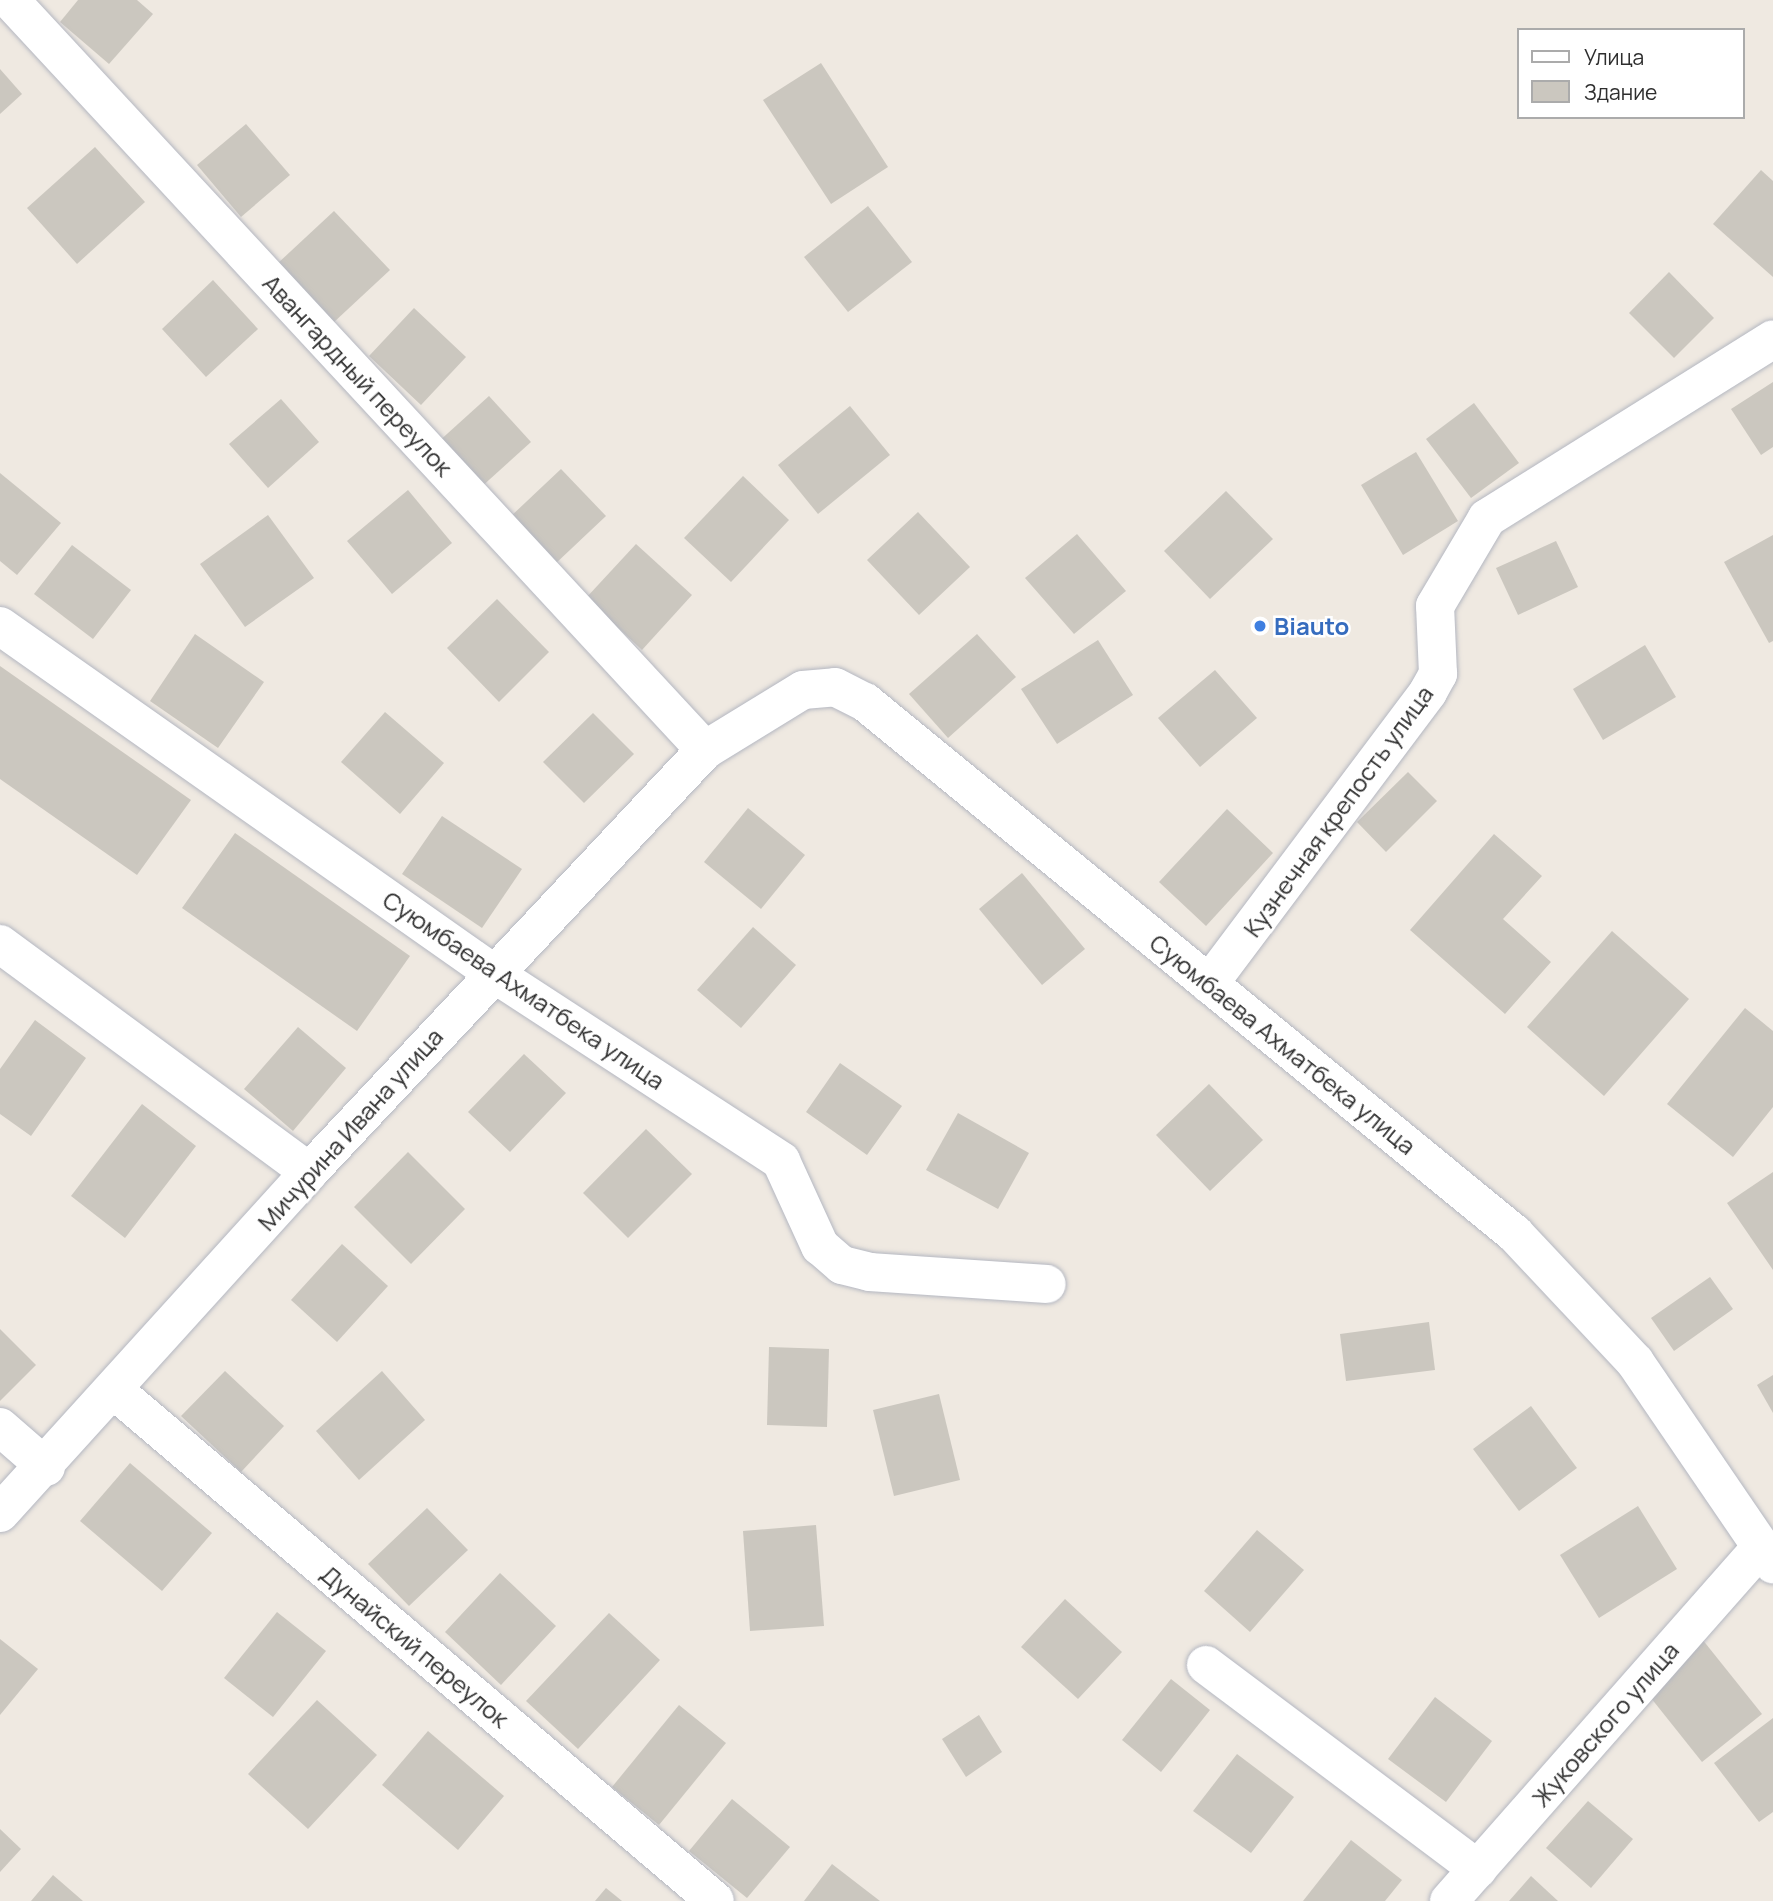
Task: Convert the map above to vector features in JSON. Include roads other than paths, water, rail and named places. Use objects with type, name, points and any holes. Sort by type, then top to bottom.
[{"type":"street","name":"Авангардный переулок","points":[[10,0],[705,750]]},
{"type":"street","name":"Кузнечная крепость улица","points":[[1209,984],[1428,692],[1438,674],[1436,606],[1480,526],[1773,339]]},
{"type":"street","name":"Суюмбаева Ахматбека улица","points":[[0,626],[493,973],[780,1161],[820,1246],[842,1265],[870,1272],[1047,1284]]},
{"type":"street","name":"Суюмбаева Ахматбека улица","points":[[705,750],[803,690],[835,687],[864,702],[1515,1234],[1635,1362],[1767,1556]]},
{"type":"street","name":"Мичурина Ивана улица","points":[[0,1513],[116,1391],[309,1171],[705,750]]},
{"type":"street","points":[[0,944],[309,1171]]},
{"type":"street","name":"Дунайский переулок","points":[[116,1391],[715,1901]]},
{"type":"street","points":[[0,1427],[46,1467]]},
{"type":"street","name":"Жуковского улица","points":[[1449,1901],[1767,1556]]},
{"type":"street","points":[[1206,1665],[1478,1869]]},
{"type":"place","name":"Biauto","points":[[1260,626]]}]
